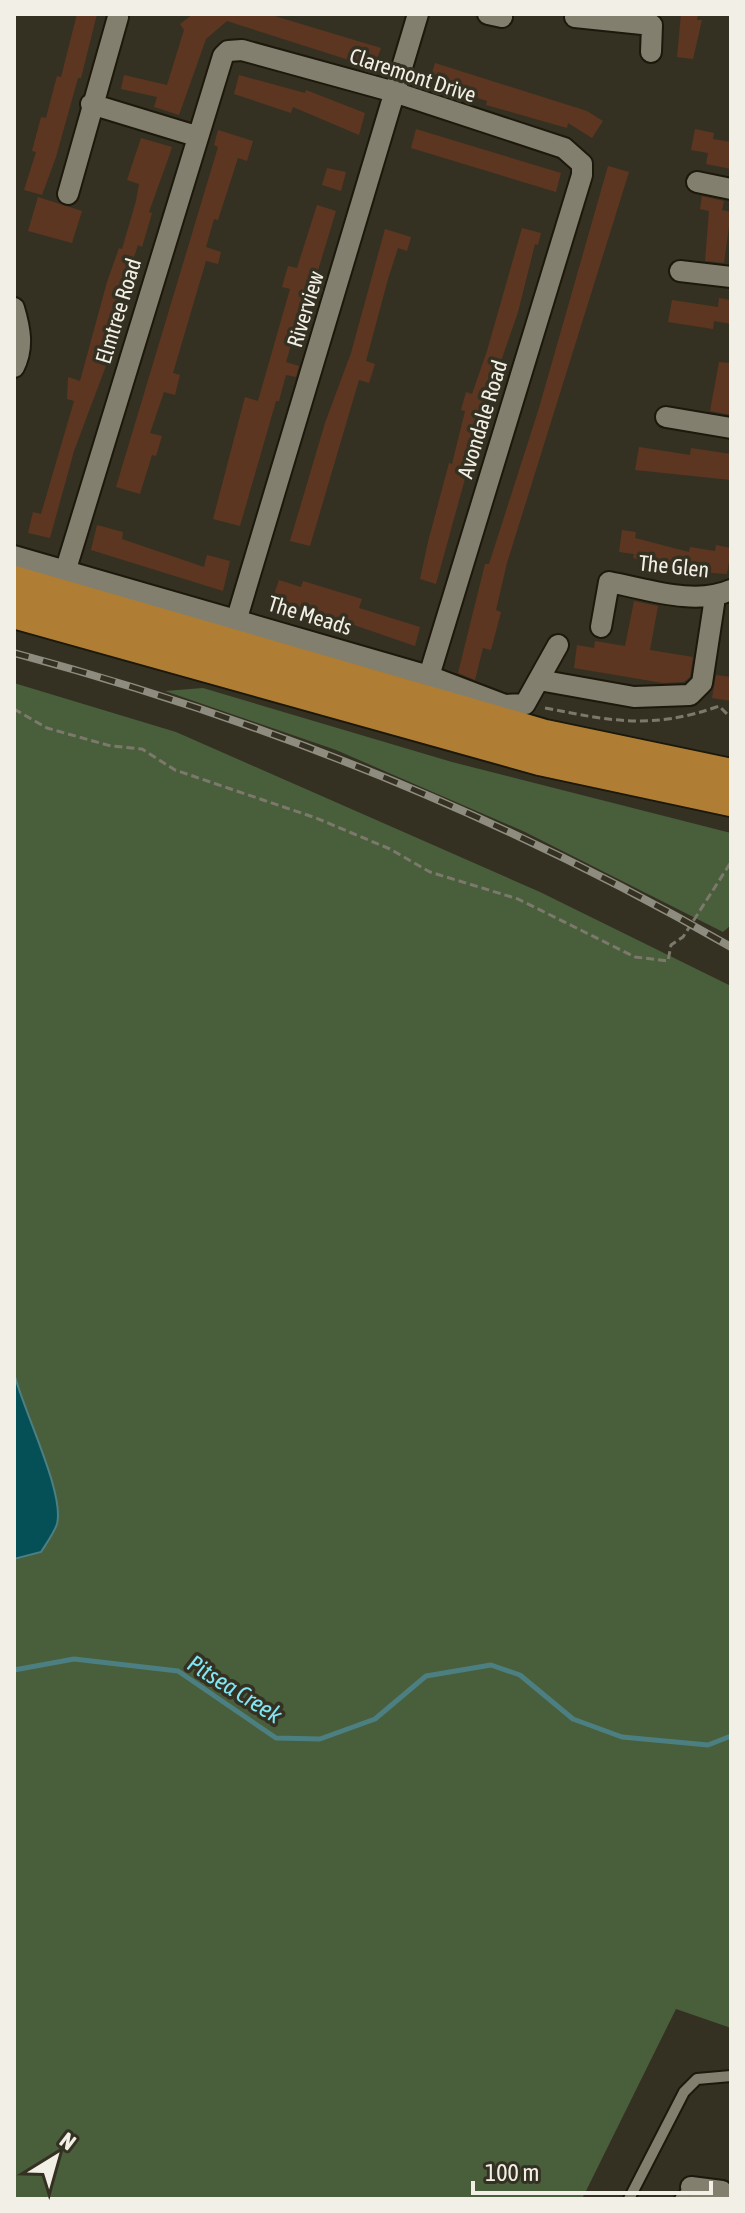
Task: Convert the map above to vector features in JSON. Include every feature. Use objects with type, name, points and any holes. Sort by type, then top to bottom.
[{"type":"highway","points":[[14,582],[729,788]]},
{"type":"highway","points":[[14,612],[540,759],[729,788]]},
{"type":"street","name":"Riverview","points":[[237,618],[418,14]]},
{"type":"street","points":[[576,14],[575,17],[652,25],[651,52]]},
{"type":"street","points":[[68,194],[118,17]]},
{"type":"street","name":"Claremont Drive","points":[[219,64],[228,51],[242,50],[396,94],[564,148],[582,164],[582,175]]},
{"type":"street","name":"Elmtree Road","points":[[65,572],[219,64]]},
{"type":"street","points":[[91,104],[196,136]]},
{"type":"street","name":"Avondale Road","points":[[429,676],[582,175]]},
{"type":"street","points":[[697,182],[731,189]]},
{"type":"street","points":[[680,271],[731,277]]},
{"type":"street","points":[[14,308],[21,340],[14,367]]},
{"type":"street","points":[[666,417],[731,428]]},
{"type":"street","name":"The Meads","points":[[14,556],[237,618],[429,676],[517,707],[525,704],[558,645]]},
{"type":"street","name":"The Glen","points":[[601,627],[609,582],[692,596],[715,595],[731,590]]},
{"type":"street","points":[[539,680],[634,697],[690,695],[702,683],[714,604]]},
{"type":"street","points":[[688,2195],[721,2195],[731,2171]]},
{"type":"lane","points":[[629,2199],[684,2092],[697,2079],[731,2076]]},
{"type":"path","points":[[14,709],[47,728],[111,746],[142,749],[175,770],[316,818],[390,849],[430,872],[518,899],[635,957],[668,961],[671,945],[683,937],[731,862]]},
{"type":"green space","points":[[14,683],[176,732],[540,892],[731,986],[731,2028],[676,2009],[582,2199],[14,2199]]},
{"type":"green space","points":[[203,688],[452,762],[731,833],[731,925],[723,932],[525,832],[336,750],[165,691]]},
{"type":"water","points":[[14,1373],[49,1472],[58,1510],[56,1527],[41,1552],[14,1559]]},
{"type":"building","points":[[77,14],[97,14],[81,78],[78,78],[42,195],[24,190],[36,152],[32,151],[41,117],[46,118],[57,76],[61,77]]},
{"type":"building","points":[[193,14],[268,14],[381,48],[374,68],[227,21],[206,39],[179,115],[154,107],[157,97],[121,89],[124,75],[167,85],[184,30],[180,24]]},
{"type":"building","points":[[681,14],[698,14],[697,20],[702,20],[693,59],[677,57]]},
{"type":"building","points":[[435,63],[587,111],[603,121],[592,138],[568,123],[567,128],[486,105],[487,101],[429,82]]},
{"type":"building","points":[[239,75],[305,93],[306,90],[365,113],[359,135],[293,107],[291,113],[234,94]]},
{"type":"building","points":[[416,129],[561,173],[556,192],[411,148]]},
{"type":"building","points":[[695,129],[714,133],[713,139],[731,142],[731,169],[706,164],[708,153],[691,150]]},
{"type":"building","points":[[218,130],[253,141],[247,161],[238,158],[218,220],[214,219],[206,247],[221,252],[218,264],[206,261],[173,373],[180,375],[175,395],[164,392],[150,433],[162,436],[156,456],[152,455],[140,494],[116,487],[218,147],[214,145]]},
{"type":"building","points":[[141,138],[172,147],[149,212],[152,213],[142,247],[138,245],[125,284],[110,355],[74,451],[50,538],[28,533],[33,512],[41,514],[74,401],[67,399],[68,377],[80,381],[107,282],[119,248],[122,249],[136,201],[139,184],[127,180]]},
{"type":"building","points":[[608,166],[629,172],[507,563],[496,610],[501,612],[491,650],[483,648],[475,680],[458,673],[485,564],[489,564],[539,408]]},
{"type":"building","points":[[327,168],[346,172],[341,191],[322,185]]},
{"type":"building","points":[[702,196],[724,201],[722,210],[731,212],[724,263],[705,261],[709,211],[700,209]]},
{"type":"building","points":[[38,197],[82,211],[72,243],[28,231]]},
{"type":"building","points":[[317,205],[336,211],[298,336],[294,335],[286,362],[299,366],[296,377],[286,375],[279,401],[276,401],[240,526],[213,519],[245,397],[258,401],[290,289],[282,287],[288,266],[297,268]]},
{"type":"building","points":[[522,228],[541,233],[490,393],[475,458],[471,457],[436,584],[420,579],[428,542],[449,463],[452,464],[465,411],[461,410],[466,392],[472,394],[487,351]]},
{"type":"building","points":[[385,229],[411,237],[407,251],[398,248],[388,279],[366,361],[375,364],[369,383],[359,380],[310,546],[290,541],[325,423],[351,353]]},
{"type":"building","points":[[719,298],[731,300],[731,324],[714,321],[713,329],[668,322],[672,300],[718,307]]},
{"type":"building","points":[[719,362],[731,363],[731,415],[710,411]]},
{"type":"building","points":[[639,447],[690,455],[691,448],[731,454],[731,480],[635,470]]},
{"type":"building","points":[[97,525],[123,532],[122,539],[204,567],[207,555],[230,561],[223,591],[91,550]]},
{"type":"building","points":[[622,530],[636,532],[635,538],[689,552],[690,547],[715,551],[716,545],[731,548],[727,574],[686,571],[633,558],[634,554],[619,552]]},
{"type":"building","points":[[279,580],[301,587],[303,581],[362,599],[359,608],[420,627],[415,646],[354,625],[271,603]]},
{"type":"building","points":[[634,601],[658,606],[650,650],[693,657],[690,677],[684,682],[663,683],[574,668],[577,645],[594,648],[595,641],[625,646]]},
{"type":"building","points":[[716,675],[731,677],[731,701],[712,698]]},
{"type":"waterway","name":"Pitsea Creek","points":[[14,1670],[74,1659],[178,1671],[276,1738],[320,1739],[375,1719],[426,1676],[491,1665],[520,1675],[573,1719],[622,1737],[708,1745],[731,1736]]},
{"type":"railway","points":[[14,653],[200,709],[382,776],[559,856],[731,947]]}]
